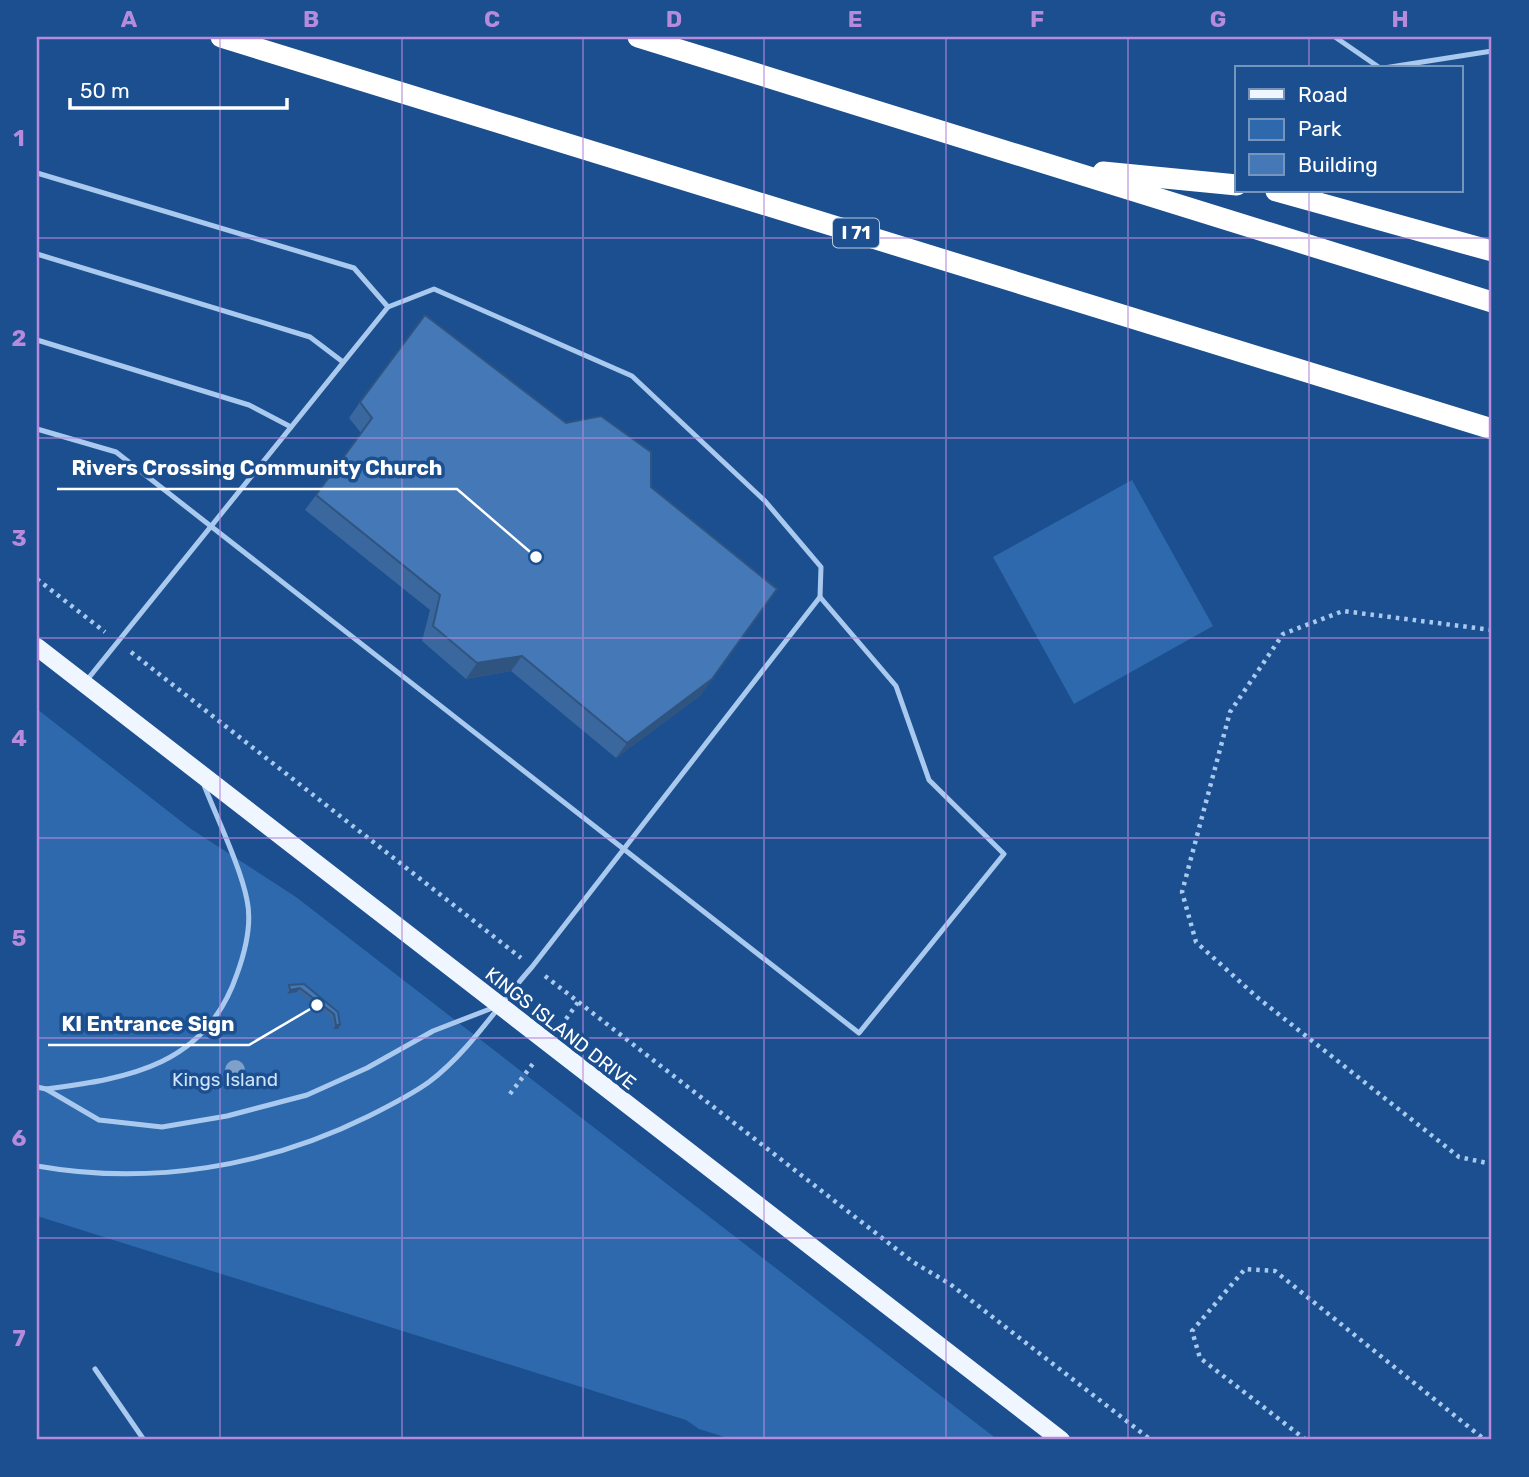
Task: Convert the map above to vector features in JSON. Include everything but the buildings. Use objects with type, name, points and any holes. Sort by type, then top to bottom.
[{"type":"highway","name":"I 71","points":[[220,37],[1492,429]]},
{"type":"highway","points":[[638,37],[1492,302]]},
{"type":"highway","points":[[1054,168],[1235,186]]},
{"type":"highway","points":[[1280,192],[1492,251]]},
{"type":"main road","name":"KINGS ISLAND DRIVE","points":[[37,647],[1061,1440]]},
{"type":"lane","points":[[1335,37],[1379,66]]},
{"type":"lane","points":[[1395,66],[1492,51]]},
{"type":"lane","points":[[37,173],[354,268],[388,307]]},
{"type":"lane","points":[[37,254],[310,337],[343,362]]},
{"type":"lane","points":[[37,1166],[74,1172],[207,1170],[271,1155],[326,1137],[429,1082],[469,1045],[532,967],[820,597],[821,567],[765,501],[632,376],[434,289],[388,307],[83,684]]},
{"type":"lane","points":[[37,340],[249,405],[291,427]]},
{"type":"lane","points":[[37,429],[116,452],[859,1033],[1004,854],[929,780],[895,686],[820,597]]},
{"type":"lane","points":[[46,1089],[117,1080],[159,1063],[199,1038],[229,999],[245,951],[248,901],[201,776]]},
{"type":"lane","points":[[37,1087],[46,1089],[99,1120],[162,1127],[227,1116],[307,1096],[367,1068],[433,1031],[498,1006]]},
{"type":"lane","points":[[95,1369],[144,1440]]},
{"type":"path","points":[[37,579],[82,614]]},
{"type":"path","points":[[1492,630],[1343,611],[1283,634],[1230,712],[1182,892],[1196,942],[1258,998],[1459,1157],[1492,1164]]},
{"type":"path","points":[[158,674],[356,826],[386,856],[491,937]]},
{"type":"path","points":[[579,1001],[913,1262],[950,1284],[1151,1440]]},
{"type":"path","points":[[1306,1440],[1200,1358],[1192,1331],[1245,1269],[1275,1270],[1485,1440]]},
{"type":"green space","points":[[1132,480],[1213,626],[1074,704],[993,557]]},
{"type":"green space","name":"Kings Island","points":[[37,709],[191,829],[296,897],[998,1440],[734,1440],[699,1429],[686,1420],[37,1216]]},
{"type":"place","name":"Rivers Crossing Community Church","points":[[536,557]]},
{"type":"place","name":"KI Entrance Sign","points":[[317,1005]]}]
